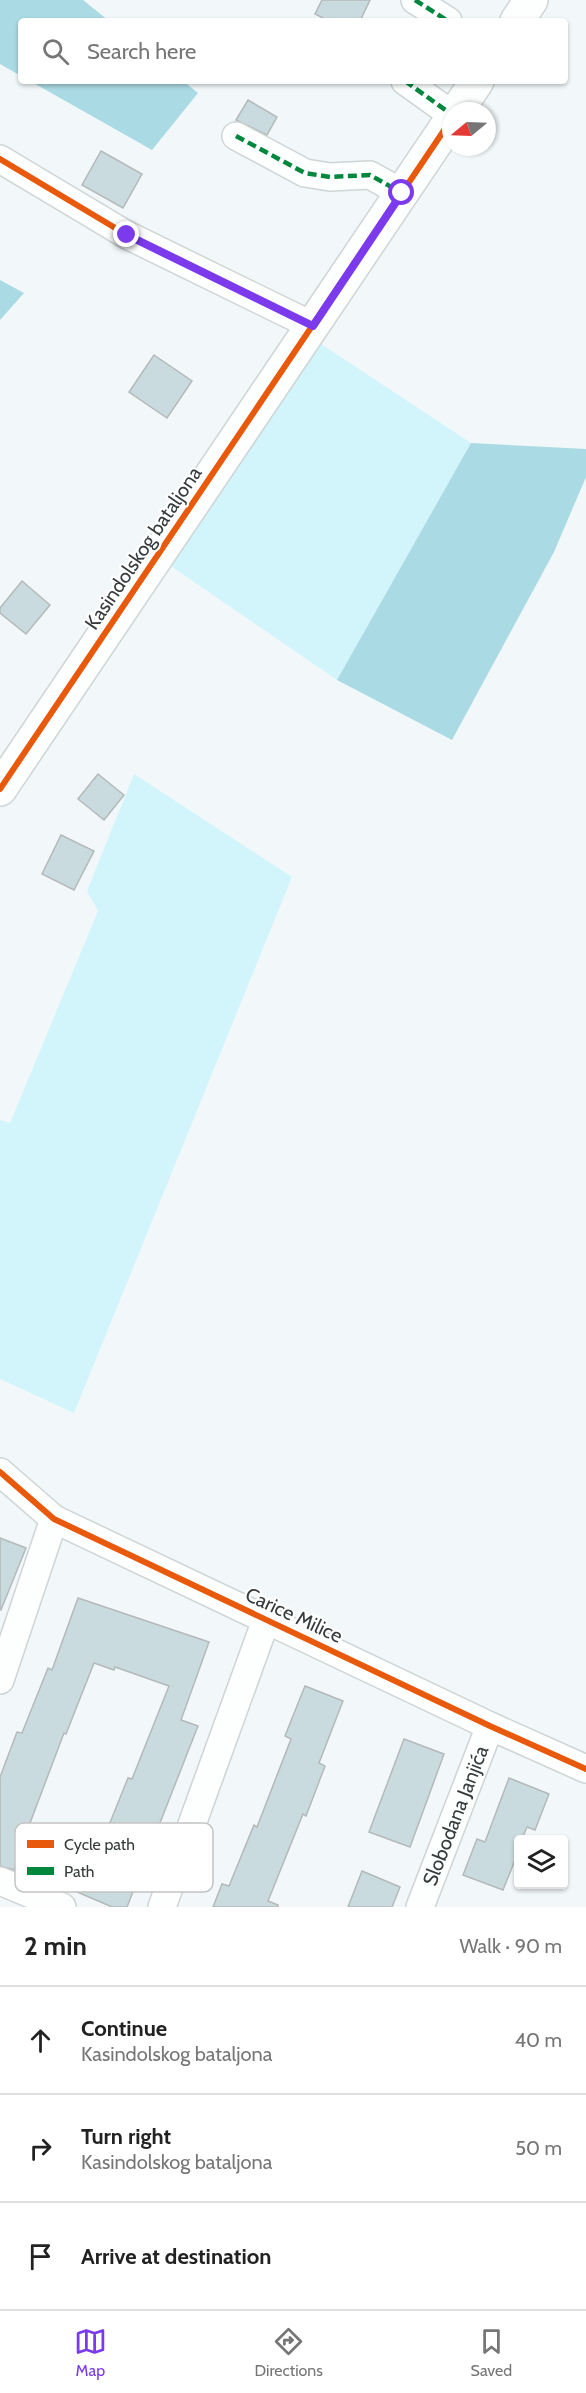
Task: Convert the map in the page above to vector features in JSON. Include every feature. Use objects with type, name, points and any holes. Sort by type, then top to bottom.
[{"type":"street","points":[[415,0],[443,18]]},
{"type":"street","points":[[519,18],[531,0]]},
{"type":"street","points":[[409,84],[442,108]]},
{"type":"street","points":[[463,102],[475,84]]},
{"type":"street","name":"Kasindolskog bataljona","points":[[0,789],[442,133]]},
{"type":"street","points":[[236,136],[305,173],[330,177],[370,175],[402,193]]},
{"type":"street","points":[[0,159],[127,235],[313,326]]},
{"type":"street","name":"Carice Milice","points":[[0,1472],[54,1519],[490,1726],[586,1769]]},
{"type":"street","points":[[0,1680],[54,1519]]},
{"type":"street","points":[[192,1823],[266,1620]]},
{"type":"street","name":"Slobodana Janjića","points":[[420,1907],[490,1726]]},
{"type":"street","points":[[0,1881],[15,1887]]},
{"type":"street","points":[[26,1892],[62,1907]]},
{"type":"street","points":[[162,1907],[167,1892]]},
{"type":"shaded area","points":[[0,0],[83,0],[105,18],[18,18],[18,74],[0,64]]},
{"type":"shaded area","points":[[35,84],[187,84],[198,93],[152,150]]},
{"type":"shaded area","points":[[0,280],[24,293],[0,320]]},
{"type":"shaded area","points":[[315,340],[471,443],[337,680],[165,562]]},
{"type":"shaded area","points":[[471,443],[586,449],[586,477],[554,552],[452,740],[337,680]]},
{"type":"shaded area","points":[[134,774],[292,877],[74,1413],[0,1379],[0,1120],[10,1123],[98,911],[87,891]]},
{"type":"building","points":[[322,0],[370,0],[361,18],[323,18],[315,14]]},
{"type":"building","points":[[248,100],[277,117],[267,135],[236,120]]},
{"type":"building","points":[[101,151],[142,174],[123,208],[82,185]]},
{"type":"building","points":[[154,355],[192,381],[167,418],[129,392]]},
{"type":"building","points":[[22,581],[50,605],[26,634],[0,613],[0,608]]},
{"type":"building","points":[[98,774],[124,795],[104,820],[78,799]]},
{"type":"building","points":[[61,835],[94,851],[74,890],[42,874]]},
{"type":"building","points":[[0,1538],[26,1548],[1,1610],[0,1609]]},
{"type":"building","points":[[78,1598],[209,1642],[181,1720],[198,1726],[160,1823],[110,1823],[128,1778],[132,1779],[169,1686],[115,1667],[114,1670],[94,1663],[66,1734],[64,1733],[30,1823],[15,1823],[14,1870],[0,1866],[0,1777],[17,1732],[22,1733],[48,1668],[52,1670]]},
{"type":"building","points":[[305,1686],[343,1701],[319,1763],[325,1766],[306,1816],[303,1814],[268,1901],[278,1907],[213,1907],[222,1884],[229,1886],[254,1825],[257,1827],[291,1739],[285,1736]]},
{"type":"building","points":[[404,1739],[444,1754],[410,1847],[369,1832]]},
{"type":"building","points":[[509,1778],[549,1794],[535,1830],[527,1827],[524,1835],[514,1835],[514,1862],[503,1890],[463,1875],[477,1839],[485,1842]]},
{"type":"building","points":[[362,1871],[400,1887],[392,1907],[348,1907]]},
{"type":"building","points":[[77,1892],[133,1892],[127,1907],[112,1907]]},
{"type":"marked path","points":[[415,0],[443,18]]},
{"type":"marked path","points":[[409,84],[442,108]]},
{"type":"marked path","points":[[236,136],[305,173],[330,177],[370,175],[402,193]]},
{"type":"cycle path","points":[[0,789],[442,133]]},
{"type":"cycle path","points":[[0,159],[127,235],[313,326]]},
{"type":"cycle path","points":[[0,1472],[54,1519],[490,1726],[586,1769]]},
{"type":"route","points":[[127,235],[313,326],[402,193]]}]
